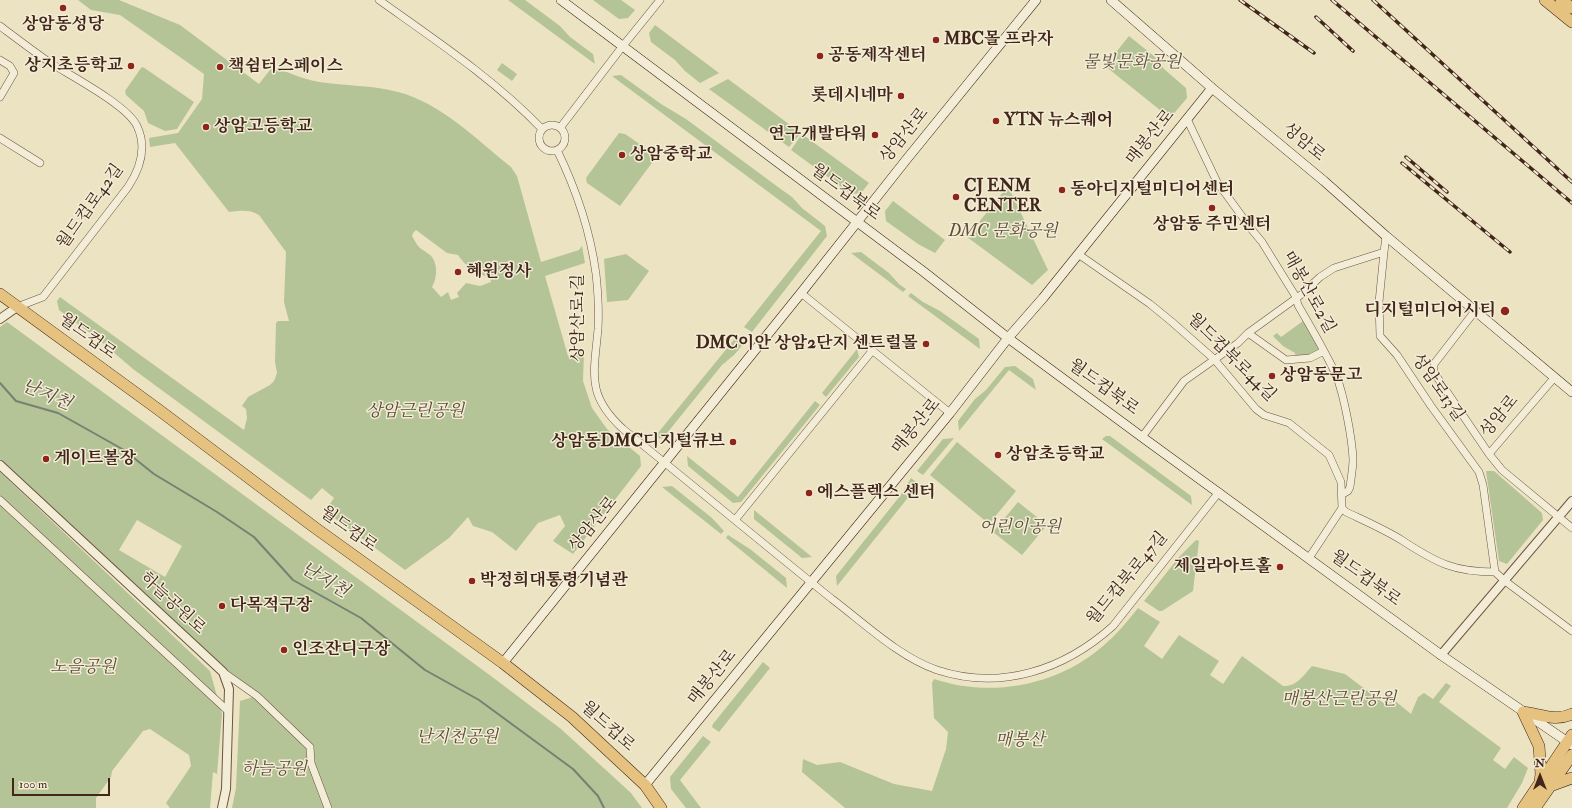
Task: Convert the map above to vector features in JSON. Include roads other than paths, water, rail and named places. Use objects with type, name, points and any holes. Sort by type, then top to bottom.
[{"type":"main road","name":"월드컵북로","points":[[561,0],[924,272],[1008,338],[1142,437],[1441,655],[1523,712],[1570,741]]},
{"type":"main road","name":"상암산로","points":[[503,663],[1036,0]]},
{"type":"main road","name":"성암로","points":[[1111,0],[1212,88],[1324,181],[1386,236],[1572,392]]},
{"type":"main road","points":[[1545,0],[1572,22]]},
{"type":"main road","points":[[1561,0],[1572,8]]},
{"type":"main road","name":"매봉산로","points":[[645,785],[950,414],[1008,338],[1043,298],[1212,88]]},
{"type":"main road","name":"월드컵로","points":[[0,294],[159,410],[320,531],[503,663],[572,717],[645,785],[661,808]]},
{"type":"main road","points":[[1523,712],[1555,718],[1572,714]]},
{"type":"main road","points":[[1523,712],[1539,746],[1541,774],[1545,784]]},
{"type":"main road","points":[[1535,808],[1545,784],[1570,741]]},
{"type":"main road","points":[[1523,808],[1572,755]]},
{"type":"main road","points":[[1545,784],[1572,778]]},
{"type":"street","points":[[379,0],[448,50],[506,95],[542,129]]},
{"type":"street","points":[[560,128],[660,0]]},
{"type":"street","name":"월드컵로42길","points":[[0,26],[47,60],[126,112],[136,125],[142,146],[140,161],[134,178],[43,297],[17,307]]},
{"type":"street","points":[[0,60],[10,66],[14,72],[1,94]]},
{"type":"street","name":"매봉산로2길","points":[[1187,119],[1217,182],[1262,242],[1296,297],[1298,306],[1324,351],[1336,376],[1348,423],[1353,459],[1350,487],[1348,491],[1341,495]]},
{"type":"street","points":[[551,124],[560,128],[563,131],[565,140],[564,144],[557,150],[548,151],[540,146],[538,137],[542,129],[551,124]]},
{"type":"street","points":[[0,138],[40,163]]},
{"type":"street","name":"상암산로1길","points":[[557,150],[577,194],[586,219],[593,253],[598,300],[598,329],[594,374],[600,400],[614,421],[665,462]]},
{"type":"street","name":"성암로13길","points":[[1386,236],[1379,302],[1380,336],[1397,355],[1431,406],[1479,472],[1483,485],[1495,572]]},
{"type":"street","points":[[1142,437],[1184,381],[1238,343],[1248,333],[1302,294],[1320,277],[1334,268],[1384,252]]},
{"type":"street","name":"월드컵북로44길","points":[[1078,254],[1150,304],[1214,359],[1256,409],[1264,415],[1289,423],[1329,455],[1341,482],[1342,508]]},
{"type":"street","points":[[801,293],[950,414]]},
{"type":"street","points":[[0,319],[17,307]]},
{"type":"street","name":"성암로","points":[[1475,311],[1434,364],[1433,368],[1437,377],[1490,454],[1554,378]]},
{"type":"street","points":[[1248,333],[1286,360],[1310,358],[1324,351]]},
{"type":"street","points":[[735,520],[872,351]]},
{"type":"street","points":[[1490,454],[1502,470],[1572,528]]},
{"type":"street","points":[[665,462],[812,583]]},
{"type":"street","name":"하늘공원로","points":[[0,465],[223,672],[229,688],[226,788],[222,808]]},
{"type":"street","name":"월드컵북로47길","points":[[812,583],[878,634],[919,662],[937,670],[976,678],[996,678],[1029,674],[1063,662],[1097,640],[1113,626],[1219,492]]},
{"type":"street","points":[[0,500],[228,711]]},
{"type":"street","points":[[1441,655],[1572,501]]},
{"type":"street","points":[[1309,558],[1342,508],[1346,512],[1403,541],[1433,560],[1460,569],[1477,572],[1495,572],[1572,631]]},
{"type":"street","points":[[223,672],[257,696],[310,747],[311,763],[328,808]]},
{"type":"waterway","name":"난지천","points":[[0,383],[16,401],[58,413],[124,450],[154,474],[217,512],[254,537],[293,580],[361,618],[425,670],[479,700],[573,769],[598,796],[604,808]]},
{"type":"railway","points":[[1240,0],[1314,53]]},
{"type":"railway","points":[[1332,0],[1572,203]]},
{"type":"railway","points":[[1373,0],[1572,182]]},
{"type":"railway","points":[[1316,17],[1353,51]]},
{"type":"railway","points":[[1406,157],[1447,192]]},
{"type":"railway","points":[[1402,163],[1510,252]]},
{"type":"place","name":"상암동성당","points":[[63,8]]},
{"type":"place","name":"MBC몰 프라자","points":[[936,40]]},
{"type":"place","name":"공동제작센터","points":[[820,56]]},
{"type":"place","name":"상지초등학교","points":[[131,66]]},
{"type":"place","name":"책쉼터스페이스","points":[[220,67]]},
{"type":"place","name":"롯데시네마","points":[[901,96]]},
{"type":"place","name":"YTN 뉴스퀘어","points":[[996,121]]},
{"type":"place","name":"상암고등학교","points":[[206,127]]},
{"type":"place","name":"연구개발타워","points":[[875,135]]},
{"type":"place","name":"상암중학교","points":[[622,155]]},
{"type":"place","name":"동아디지털미디어센터","points":[[1062,190]]},
{"type":"place","name":"CJ ENM CENTER","points":[[956,197]]},
{"type":"place","name":"상암동 주민센터","points":[[1212,208]]},
{"type":"place","name":"혜원정사","points":[[458,272]]},
{"type":"place","name":"디지털미디어시티","points":[[1505,311]]},
{"type":"place","name":"DMC이안 상암2단지 센트럴몰","points":[[926,344]]},
{"type":"place","name":"상암동문고","points":[[1272,376]]},
{"type":"place","name":"상암동DMC디지털큐브","points":[[733,442]]},
{"type":"place","name":"상암초등학교","points":[[998,455]]},
{"type":"place","name":"게이트볼장","points":[[46,459]]},
{"type":"place","name":"에스플렉스 센터","points":[[809,493]]},
{"type":"place","name":"제일라아트홀","points":[[1280,567]]},
{"type":"place","name":"박정희대통령기념관","points":[[472,581]]},
{"type":"place","name":"다목적구장","points":[[222,606]]},
{"type":"place","name":"인조잔디구장","points":[[284,650]]},
{"type":"park label","name":"물빛문화공원","points":[[1132,63]]},
{"type":"park label","name":"DMC 문화공원","points":[[1003,232]]},
{"type":"park label","name":"상암근린공원","points":[[415,412]]},
{"type":"park label","name":"어린이공원","points":[[1020,528]]},
{"type":"park label","name":"노을공원","points":[[83,668]]},
{"type":"park label","name":"매봉산근린공원","points":[[1339,700]]},
{"type":"park label","name":"난지천공원","points":[[457,738]]},
{"type":"park label","name":"매봉산","points":[[1020,741]]},
{"type":"park label","name":"하늘공원","points":[[274,770]]}]
